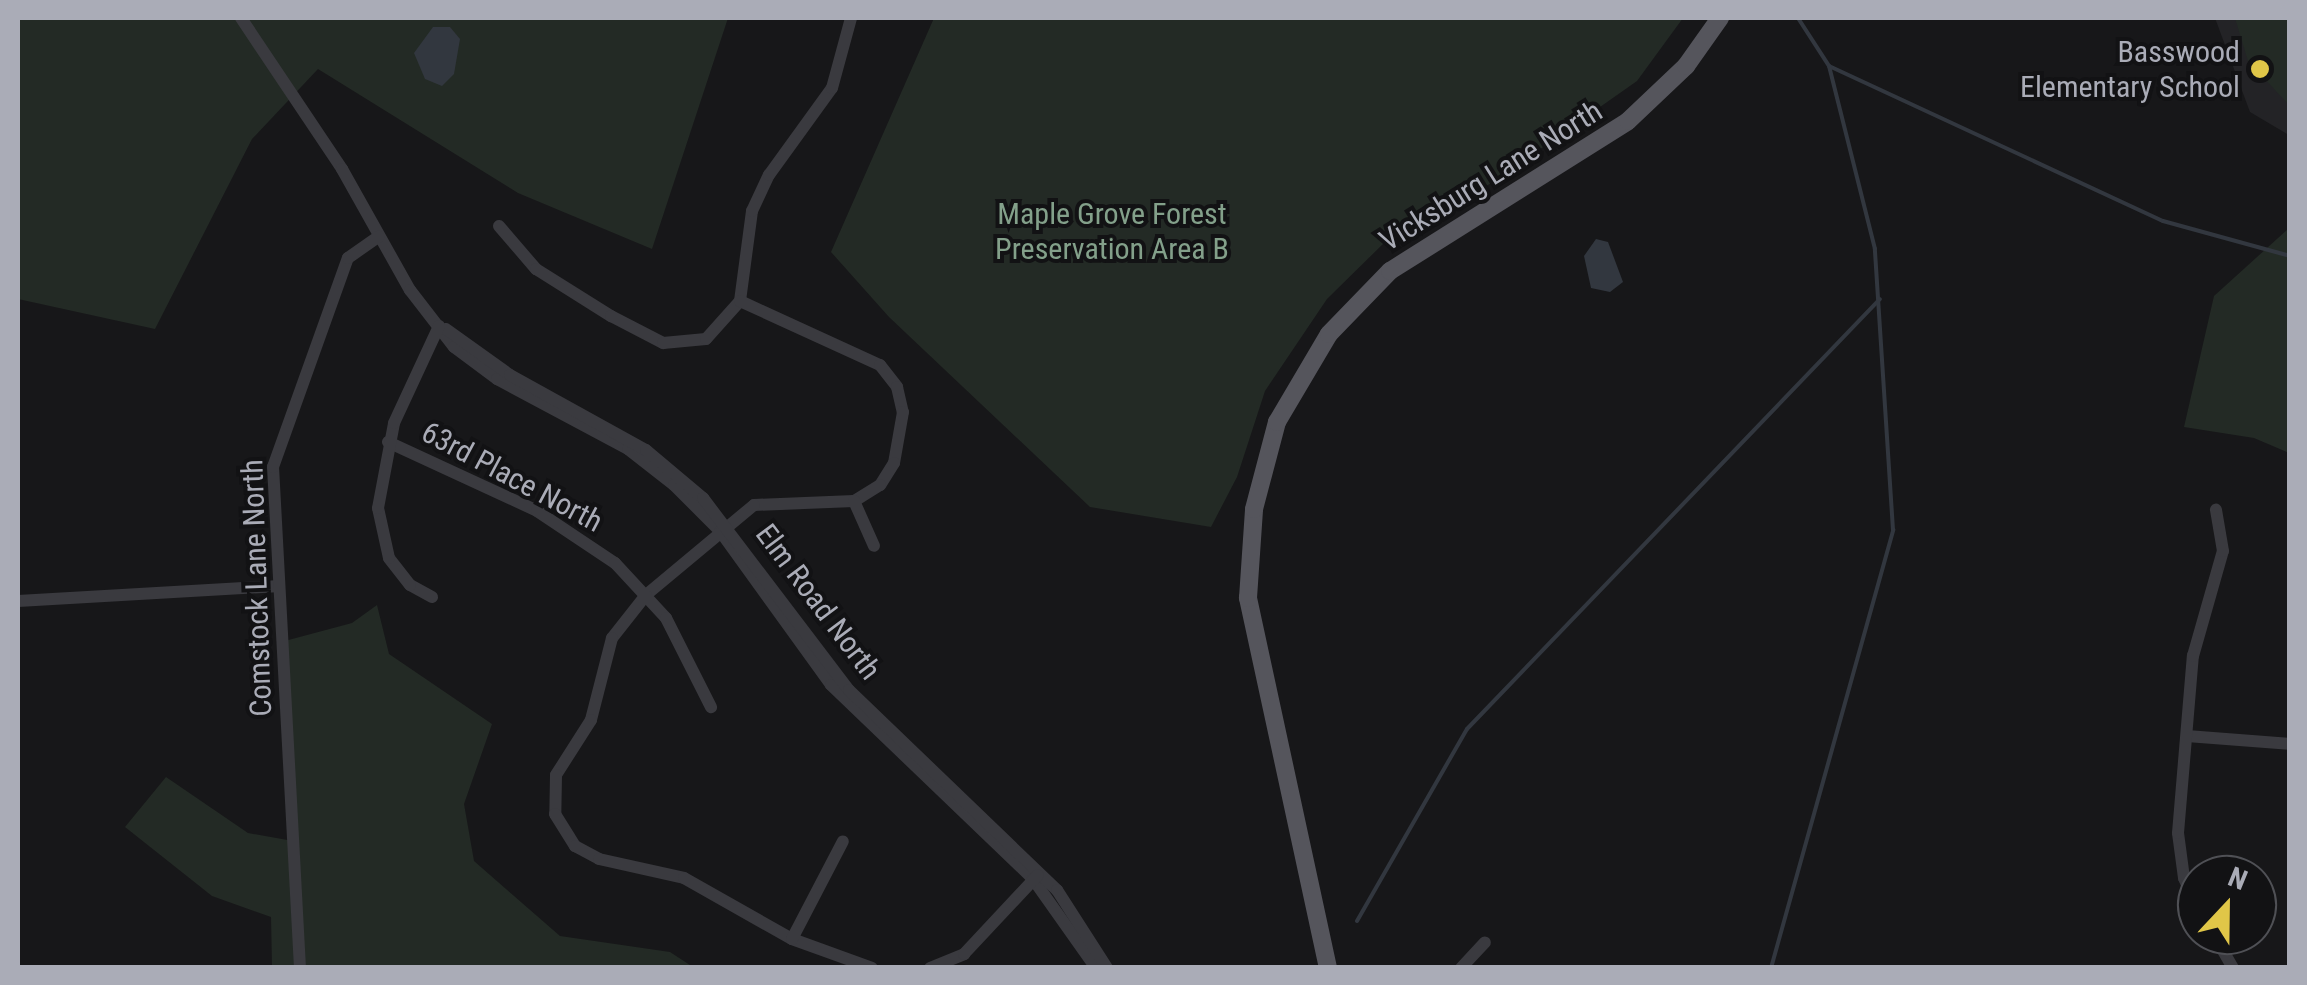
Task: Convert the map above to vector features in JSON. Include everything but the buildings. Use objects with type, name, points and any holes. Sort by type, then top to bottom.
[{"type":"main road","name":"Vicksburg Lane North","points":[[1328,968],[1248,598],[1250,530],[1277,422],[1306,365],[1373,286],[1432,241],[1628,121],[1686,66],[1720,18]]},
{"type":"street","name":"Elm Road North","points":[[242,18],[342,169],[378,236],[454,347],[498,379],[628,449],[724,527],[842,698],[1037,876],[1078,918],[1107,968]]},
{"type":"street","points":[[499,226],[536,270],[662,343],[706,339],[740,301],[752,212],[768,175],[832,88],[851,18]]},
{"type":"street","name":"Comstock Lane North","points":[[300,968],[276,586],[273,467],[280,435],[348,258],[378,236]]},
{"type":"street","points":[[740,301],[858,350],[897,387],[902,439],[894,462],[880,485],[854,501],[829,506],[776,500],[724,527],[646,595],[612,638],[591,720],[556,774],[555,814],[574,846],[586,852],[684,878],[792,938],[872,968]]},
{"type":"street","points":[[432,597],[410,584],[381,542],[378,482],[388,442],[439,326]]},
{"type":"street","name":"63rd Place North","points":[[388,442],[431,458],[581,536],[646,595],[686,651],[712,707]]},
{"type":"street","points":[[854,501],[874,546]]},
{"type":"street","points":[[2178,855],[2193,656],[2223,551],[2216,510]]},
{"type":"street","points":[[18,602],[276,586]]},
{"type":"street","points":[[2187,736],[2290,744]]},
{"type":"street","points":[[792,938],[843,841]]},
{"type":"street","name":"Elm Road North","points":[[1037,876],[1096,968]]},
{"type":"street","points":[[936,966],[964,954],[1037,876]]},
{"type":"street","points":[[1461,968],[1484,942]]},
{"type":"shaded area","name":"Basswood Elementary School","points":[[2215,18],[2289,18],[2289,135],[2250,112]]},
{"type":"shaded area","points":[[433,27],[450,27],[460,39],[454,74],[442,86],[425,79],[414,53]]},
{"type":"shaded area","points":[[1596,239],[1608,242],[1623,282],[1610,292],[1591,288],[1584,256]]},
{"type":"green space","points":[[18,18],[728,18],[652,249],[518,193],[318,69],[252,139],[155,329],[18,299]]},
{"type":"green space","name":"Maple Grove Forest Preservation Area B","points":[[934,18],[1683,18],[1637,81],[1495,181],[1385,242],[1327,299],[1265,391],[1237,477],[1211,527],[1090,507],[889,317],[831,252]]},
{"type":"green space","points":[[2235,18],[2289,18],[2289,105],[2248,61]]},
{"type":"green space","points":[[2289,228],[2289,453],[2254,438],[2184,427],[2214,296]]},
{"type":"green space","points":[[377,605],[389,654],[492,724],[464,804],[474,861],[560,936],[670,952],[693,967],[272,967],[271,917],[212,896],[125,827],[166,777],[248,833],[293,841],[281,642],[352,623]]},
{"type":"waterway","points":[[1798,18],[1829,66],[2163,221],[2290,256]]},
{"type":"waterway","points":[[1771,968],[1893,530],[1875,249],[1829,66]]},
{"type":"waterway","points":[[1357,921],[1467,729],[1880,299]]},
{"type":"place","name":"Basswood Elementary School","points":[[2260,69]]}]
